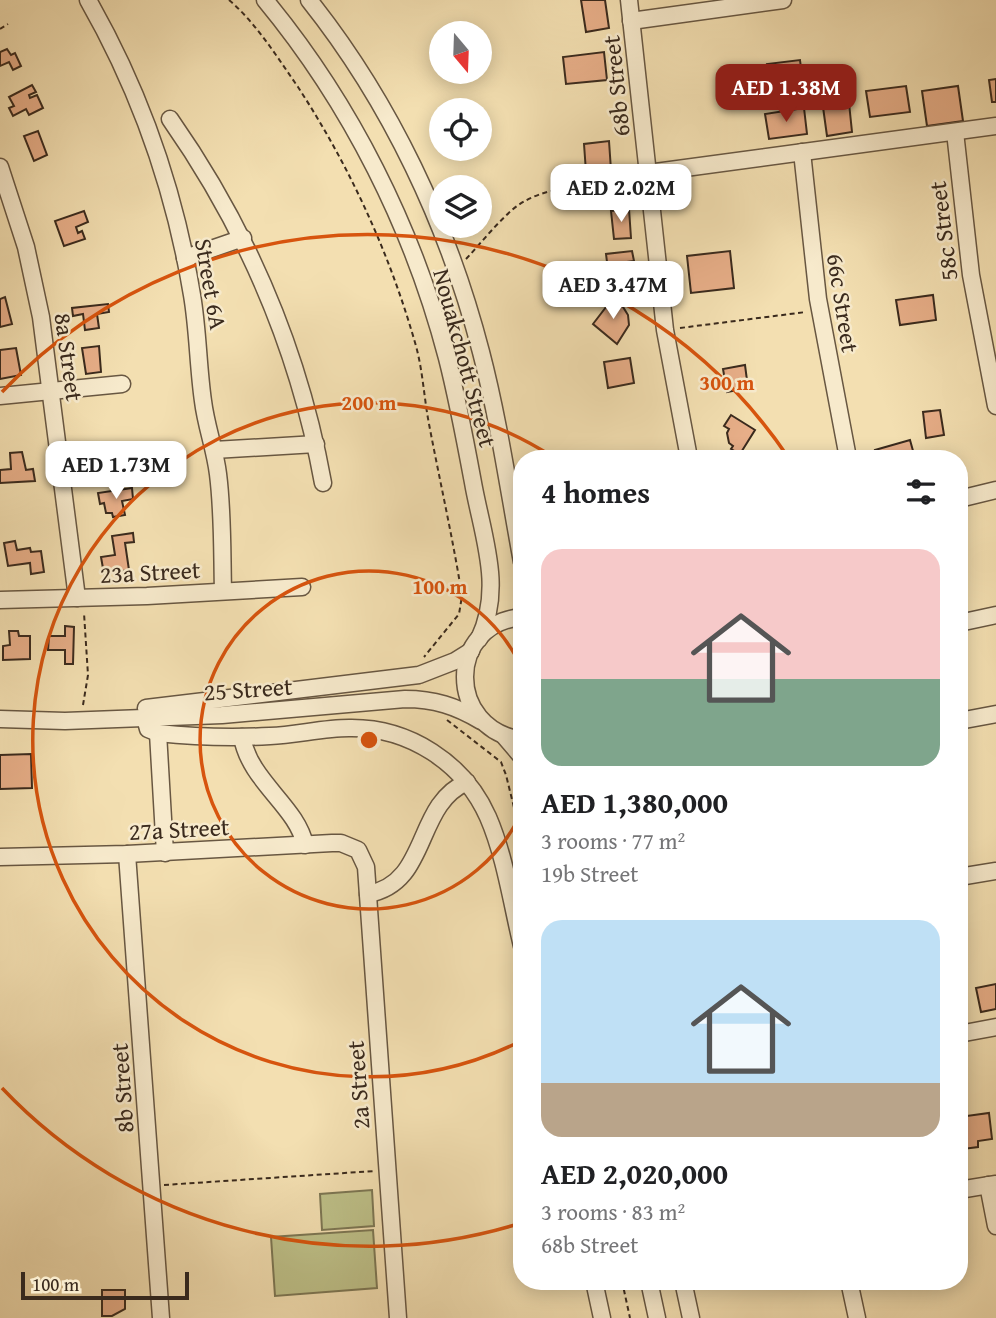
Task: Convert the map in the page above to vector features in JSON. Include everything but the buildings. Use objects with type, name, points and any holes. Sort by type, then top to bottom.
[{"type":"street","name":"Street 6A","points":[[88,0],[115,51],[146,125],[168,190],[185,258],[195,317],[205,413],[219,488],[223,591]]},
{"type":"street","name":"Nouakchott Street","points":[[265,0],[321,74],[382,183],[408,240],[447,359],[491,575],[491,608],[466,665],[466,695],[481,721]]},
{"type":"street","name":"Nouakchott Street","points":[[309,0],[351,57],[385,113],[415,170],[456,270],[481,354],[513,516]]},
{"type":"street","name":"68b Street","points":[[629,0],[665,330],[688,450]]},
{"type":"street","points":[[631,21],[783,0]]},
{"type":"street","points":[[170,119],[209,177],[243,238],[269,297],[290,352],[316,444],[323,483]]},
{"type":"street","points":[[648,176],[802,152],[996,127]]},
{"type":"street","name":"58c Street","points":[[955,132],[971,275],[996,406]]},
{"type":"street","name":"66c Street","points":[[802,152],[820,311],[846,450]]},
{"type":"street","name":"8a Street","points":[[0,167],[35,282],[47,352],[77,598]]},
{"type":"street","points":[[0,217],[16,213]]},
{"type":"street","points":[[185,258],[243,238]]},
{"type":"street","points":[[0,397],[122,384]]},
{"type":"street","points":[[214,450],[316,444]]},
{"type":"street","points":[[968,497],[996,491]]},
{"type":"street","name":"23a Street","points":[[0,600],[302,587]]},
{"type":"street","points":[[968,621],[996,615]]},
{"type":"street","name":"25 Street","points":[[7,719],[159,707],[419,675],[455,662],[490,628],[513,619]]},
{"type":"street","name":"25 Street","points":[[7,719],[65,721],[145,718],[425,699],[464,710],[492,730],[513,738]]},
{"type":"street","points":[[968,719],[996,714]]},
{"type":"street","points":[[145,718],[148,729],[158,733],[242,737],[348,728],[388,732],[426,748],[448,763],[467,782],[482,806],[493,832],[513,911]]},
{"type":"street","points":[[158,733],[165,853]]},
{"type":"street","points":[[242,737],[251,765],[299,829],[305,845]]},
{"type":"street","points":[[368,894],[388,888],[405,874],[438,807],[447,795],[467,782]]},
{"type":"street","name":"27a Street","points":[[0,857],[165,853],[341,843],[358,850]]},
{"type":"street","name":"2a Street","points":[[358,850],[366,867],[398,1318]]},
{"type":"street","name":"8b Street","points":[[127,854],[161,1318]]},
{"type":"street","points":[[968,876],[996,871]]},
{"type":"street","points":[[968,1032],[996,1027]]},
{"type":"street","points":[[968,1189],[992,1185],[996,1226]]},
{"type":"street","points":[[596,1290],[602,1318]]},
{"type":"street","points":[[651,1290],[657,1318]]},
{"type":"street","points":[[685,1290],[691,1318]]},
{"type":"street","points":[[851,1290],[856,1318]]},
{"type":"path","points":[[229,0],[256,29],[291,77],[338,154],[377,235],[417,349],[463,602],[456,619],[430,652],[421,659]]},
{"type":"path","points":[[0,29],[8,24]]},
{"type":"path","points":[[456,270],[513,209],[533,197],[550,191],[648,176]]},
{"type":"path","points":[[665,330],[820,311]]},
{"type":"path","points":[[77,598],[84,611],[88,675],[82,713]]},
{"type":"path","points":[[442,717],[501,762],[513,804]]},
{"type":"path","points":[[152,1186],[387,1170]]},
{"type":"path","points":[[624,1290],[630,1318]]},
{"type":"green space","points":[[372,1190],[374,1226],[322,1230],[320,1194]]},
{"type":"green space","points":[[373,1230],[377,1288],[275,1296],[271,1237]]}]
